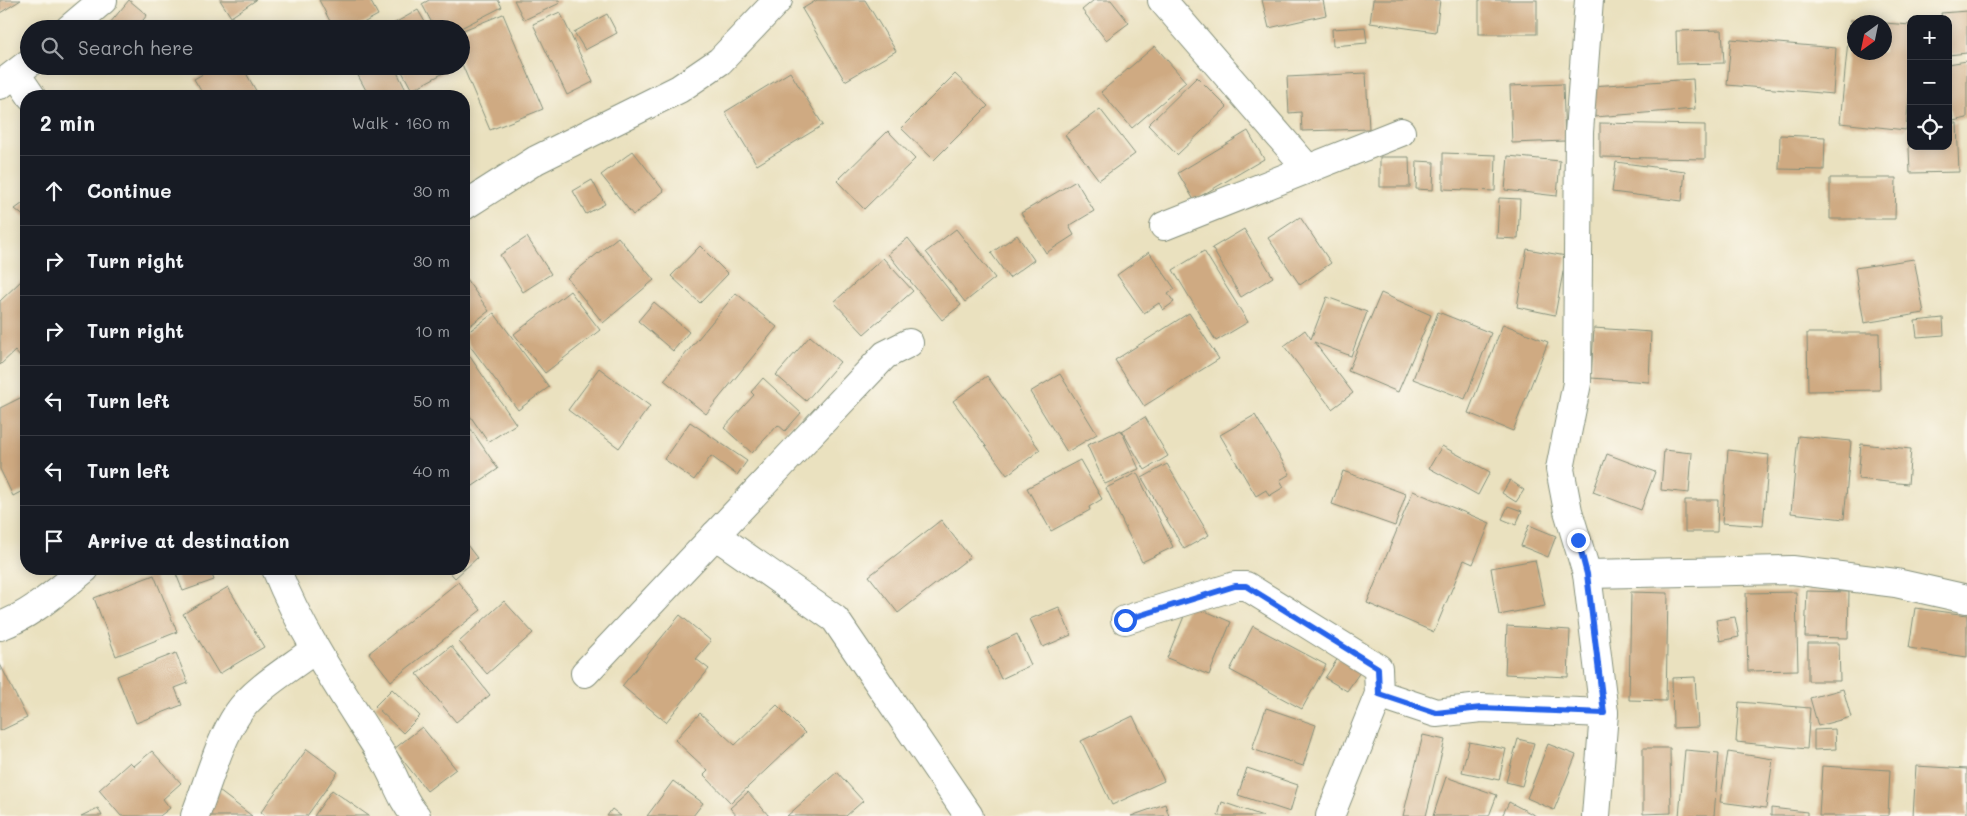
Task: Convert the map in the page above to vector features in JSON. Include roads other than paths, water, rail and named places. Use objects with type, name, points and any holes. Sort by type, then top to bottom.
[{"type":"street","points":[[80,20],[103,0]]},
{"type":"street","points":[[470,202],[536,160],[679,89],[720,61],[778,0]]},
{"type":"street","points":[[1162,0],[1308,169]]},
{"type":"street","points":[[1589,0],[1578,132],[1577,382],[1560,469],[1568,511],[1587,574],[1604,713],[1596,816]]},
{"type":"street","points":[[15,74],[27,90]]},
{"type":"street","points":[[1164,226],[1401,132]]},
{"type":"street","points":[[585,672],[885,355],[909,343]]},
{"type":"street","points":[[715,535],[835,618],[969,816]]},
{"type":"street","points":[[1587,574],[1792,570],[1896,583],[1967,599]]},
{"type":"street","points":[[0,626],[13,621],[43,603],[78,575]]},
{"type":"street","points":[[279,575],[315,649],[384,759],[411,814]]},
{"type":"street","points":[[1125,620],[1235,586],[1246,586],[1378,668],[1379,694],[1330,816]]},
{"type":"street","points":[[195,816],[227,733],[238,712],[257,694],[315,649]]},
{"type":"street","points":[[1379,694],[1436,713],[1481,708],[1604,713]]}]
